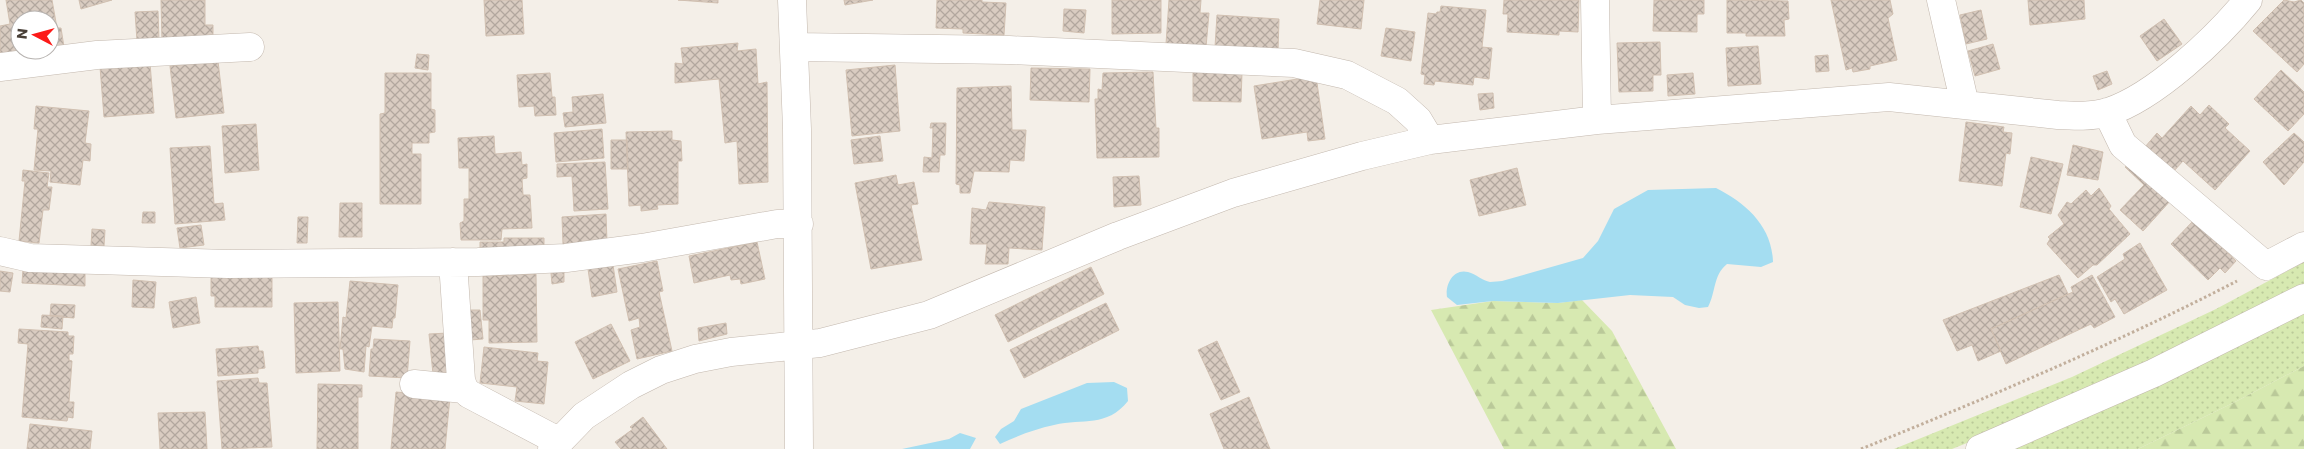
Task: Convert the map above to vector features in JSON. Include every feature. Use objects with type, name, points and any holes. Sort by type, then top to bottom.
[{"type":"street","points":[[792,0],[795,47],[799,224],[799,449]]},
{"type":"street","points":[[1595,0],[1598,120]]},
{"type":"street","points":[[1941,0],[1965,105]]},
{"type":"street","points":[[453,262],[461,380],[464,388],[469,394],[555,445],[584,416],[630,385],[661,370],[704,357],[820,343],[929,315],[1118,236],[1233,192],[1362,156],[1430,140],[1598,120],[1889,97],[2058,115],[2084,116],[2106,112],[2132,102],[2166,78],[2218,33],[2248,0]]},
{"type":"street","points":[[0,67],[97,55],[250,47]]},
{"type":"street","points":[[795,47],[1010,50],[1294,63],[1347,75],[1397,101],[1418,120],[1430,140]]},
{"type":"street","points":[[2106,112],[2123,145],[2266,266],[2304,246]]},
{"type":"street","points":[[0,251],[30,258],[228,264],[453,262],[566,258],[642,248],[777,224],[799,224]]},
{"type":"street","points":[[1980,449],[2154,373],[2304,298]]},
{"type":"street","points":[[414,384],[464,388]]},
{"type":"path","points":[[1862,449],[1978,402],[2152,325],[2266,266]]},
{"type":"green space","points":[[2304,262],[2304,286],[2081,397],[1952,449],[1894,449],[2072,377],[2216,309]]},
{"type":"green space","points":[[1582,300],[1612,331],[1676,449],[1504,449],[1431,310],[1493,301],[1558,303]]},
{"type":"green space","points":[[2304,309],[2304,366],[2138,449],[2003,449]]},
{"type":"green space","points":[[2304,366],[2304,449],[2138,449],[2233,403]]},
{"type":"water","points":[[1716,188],[1737,201],[1755,217],[1768,237],[1773,262],[1761,267],[1727,264],[1719,273],[1708,307],[1699,308],[1685,305],[1673,297],[1630,295],[1558,303],[1493,301],[1457,305],[1447,297],[1447,287],[1451,278],[1463,271],[1490,282],[1502,281],[1583,258],[1598,241],[1614,209],[1648,190]]},
{"type":"water","points":[[1114,382],[1127,388],[1128,401],[1120,409],[1103,419],[1047,427],[1026,433],[1000,444],[995,437],[1001,429],[1014,421],[1021,409],[1087,383]]},
{"type":"water","points":[[960,433],[976,438],[970,449],[902,449],[949,439]]},
{"type":"building","points":[[6,0],[52,0],[54,10],[10,10],[10,24]]},
{"type":"building","points":[[79,0],[112,0],[81,9]]},
{"type":"building","points":[[161,0],[205,0],[205,25],[213,25],[213,41],[162,42]]},
{"type":"building","points":[[484,0],[522,0],[524,34],[486,36]]},
{"type":"building","points":[[678,0],[718,0],[718,3]]},
{"type":"building","points":[[844,0],[873,0],[845,5]]},
{"type":"building","points":[[937,0],[982,0],[982,2],[1006,3],[1004,35],[963,33],[963,29],[936,28]]},
{"type":"building","points":[[1112,0],[1161,0],[1161,33],[1112,34]]},
{"type":"building","points":[[1169,0],[1201,0],[1200,13],[1209,13],[1206,47],[1166,44]]},
{"type":"building","points":[[1320,0],[1364,0],[1361,29],[1317,24]]},
{"type":"building","points":[[1504,0],[1579,0],[1578,32],[1559,31],[1559,35],[1507,32],[1508,14],[1503,14]]},
{"type":"building","points":[[1654,0],[1704,0],[1704,14],[1697,14],[1697,32],[1653,31]]},
{"type":"building","points":[[1727,0],[1788,1],[1789,19],[1784,20],[1785,36],[1746,36],[1746,33],[1727,33]]},
{"type":"building","points":[[1831,0],[1890,0],[1893,14],[1888,18],[1897,60],[1870,66],[1870,69],[1853,72],[1852,68],[1846,70]]},
{"type":"building","points":[[2028,0],[2084,0],[2085,19],[2030,25]]},
{"type":"building","points":[[2284,0],[2294,2],[2301,0],[2304,3],[2304,64],[2297,72],[2253,31]]},
{"type":"building","points":[[1441,6],[1486,10],[1482,47],[1492,48],[1489,79],[1474,77],[1473,85],[1435,81],[1434,85],[1424,84],[1425,75],[1421,74],[1428,13],[1436,14],[1440,12]]},
{"type":"building","points":[[1064,9],[1086,10],[1084,33],[1063,31]]},
{"type":"building","points":[[1981,10],[1987,39],[1966,44],[1960,15]]},
{"type":"building","points":[[158,11],[159,40],[137,41],[135,12]]},
{"type":"building","points":[[1217,15],[1279,19],[1278,51],[1215,47]]},
{"type":"building","points":[[2164,19],[2182,44],[2157,61],[2140,36]]},
{"type":"building","points":[[10,24],[10,55],[0,57],[0,26]]},
{"type":"building","points":[[60,28],[61,28],[64,47],[60,48]]},
{"type":"building","points":[[1386,28],[1415,32],[1411,61],[1381,56]]},
{"type":"building","points":[[1660,42],[1661,75],[1653,75],[1653,91],[1619,92],[1617,43]]},
{"type":"building","points":[[738,43],[737,51],[756,49],[758,84],[767,82],[768,182],[739,184],[737,141],[725,143],[719,79],[675,83],[675,63],[683,64],[681,48]]},
{"type":"building","points":[[1993,44],[2000,69],[1975,76],[1968,51]]},
{"type":"building","points":[[1758,46],[1761,84],[1728,86],[1726,48]]},
{"type":"building","points":[[417,54],[429,55],[428,70],[415,68]]},
{"type":"building","points":[[1828,55],[1829,71],[1816,72],[1815,56]]},
{"type":"building","points":[[218,61],[224,113],[176,118],[170,66]]},
{"type":"building","points":[[150,63],[154,113],[104,117],[100,67]]},
{"type":"building","points":[[895,65],[900,131],[852,136],[846,70]]},
{"type":"building","points":[[1031,68],[1090,69],[1089,102],[1030,100]]},
{"type":"building","points":[[2281,70],[2304,92],[2304,114],[2288,131],[2254,99]]},
{"type":"building","points":[[1193,71],[1242,72],[1241,102],[1193,101]]},
{"type":"building","points":[[2107,71],[2112,84],[2098,90],[2093,76]]},
{"type":"building","points":[[1153,72],[1156,128],[1159,128],[1159,157],[1097,158],[1095,99],[1098,99],[1098,89],[1102,90],[1103,73]]},
{"type":"building","points":[[385,73],[431,73],[431,109],[435,110],[435,132],[429,133],[429,143],[412,143],[412,154],[421,154],[421,204],[380,204],[380,114],[385,113]]},
{"type":"building","points":[[550,73],[552,97],[555,97],[556,115],[535,116],[534,106],[519,107],[517,75]]},
{"type":"building","points":[[1693,73],[1695,94],[1668,96],[1667,75]]},
{"type":"building","points":[[1316,76],[1325,139],[1308,141],[1307,132],[1262,139],[1254,86]]},
{"type":"building","points":[[1011,86],[1012,130],[1026,130],[1024,161],[1010,160],[1009,172],[974,171],[970,193],[960,193],[960,185],[956,184],[957,88]]},
{"type":"building","points":[[1493,93],[1494,108],[1480,110],[1478,94]]},
{"type":"building","points":[[603,94],[606,123],[565,127],[563,113],[573,112],[572,97]]},
{"type":"building","points":[[2209,105],[2229,124],[2225,128],[2250,151],[2215,190],[2183,161],[2173,172],[2145,147],[2157,133],[2162,138],[2191,106],[2200,115]]},
{"type":"building","points":[[36,106],[89,111],[85,143],[91,144],[90,161],[83,160],[80,185],[50,182],[51,171],[34,170],[38,129],[34,129]]},
{"type":"building","points":[[1966,122],[2004,127],[2003,132],[2012,133],[2010,154],[2006,153],[2002,186],[1959,181]]},
{"type":"building","points":[[931,123],[946,123],[945,155],[940,155],[939,172],[923,172],[924,157],[932,158],[933,128],[930,128]]},
{"type":"building","points":[[256,124],[259,170],[225,173],[222,126]]},
{"type":"building","points":[[602,129],[604,158],[556,162],[554,133]]},
{"type":"building","points":[[672,131],[672,140],[681,141],[682,161],[678,161],[678,204],[657,205],[658,209],[641,211],[641,205],[629,206],[626,132]]},
{"type":"building","points":[[2294,133],[2304,142],[2304,162],[2284,185],[2263,162]]},
{"type":"building","points":[[494,136],[495,154],[521,152],[522,165],[527,164],[527,178],[522,179],[523,195],[530,195],[532,228],[502,229],[501,240],[461,240],[460,223],[464,221],[464,199],[469,199],[469,168],[459,168],[458,138]]},
{"type":"building","points":[[880,136],[883,161],[854,164],[851,140]]},
{"type":"building","points":[[611,140],[627,140],[628,169],[611,169]]},
{"type":"building","points":[[2073,145],[2103,152],[2098,180],[2067,175]]},
{"type":"building","points":[[210,146],[214,204],[223,203],[225,220],[175,224],[170,148]]},
{"type":"building","points":[[2031,157],[2063,164],[2051,214],[2020,207]]},
{"type":"building","points":[[605,162],[608,209],[574,211],[572,176],[557,177],[557,164]]},
{"type":"building","points":[[2129,164],[2171,200],[2143,231],[2120,210],[2144,185],[2125,167]]},
{"type":"building","points":[[1517,168],[1526,205],[1479,216],[1470,180]]},
{"type":"building","points":[[23,170],[49,173],[47,187],[52,187],[49,210],[43,210],[39,243],[19,241],[25,181],[22,181]]},
{"type":"building","points":[[896,175],[898,185],[914,182],[918,204],[911,205],[922,260],[871,269],[855,183]]},
{"type":"building","points":[[1139,176],[1141,205],[1114,207],[1113,177]]},
{"type":"building","points":[[2099,188],[2111,206],[2109,209],[2130,234],[2097,265],[2093,265],[2078,278],[2047,244],[2050,239],[2048,237],[2064,224],[2058,215],[2067,202],[2071,204],[2086,190],[2091,196]]},
{"type":"building","points":[[989,202],[1045,207],[1042,250],[1009,248],[1008,264],[985,264],[987,244],[970,244],[972,208],[986,210]]},
{"type":"building","points":[[340,203],[362,203],[362,237],[339,237]]},
{"type":"building","points":[[143,212],[155,212],[155,223],[142,223]]},
{"type":"building","points":[[606,214],[607,242],[563,244],[562,217]]},
{"type":"building","points":[[298,217],[308,217],[307,243],[297,243]]},
{"type":"building","points":[[2194,220],[2236,261],[2225,273],[2220,268],[2208,280],[2171,244]]},
{"type":"building","points":[[201,225],[204,245],[180,248],[177,228]]},
{"type":"building","points":[[92,229],[105,230],[104,246],[91,246]]},
{"type":"building","points":[[504,238],[544,238],[544,250],[480,250],[480,242],[504,242]]},
{"type":"building","points":[[757,242],[765,279],[741,284],[740,279],[731,280],[730,275],[694,283],[689,256]]},
{"type":"building","points":[[2140,243],[2167,290],[2124,314],[2115,299],[2111,302],[2097,277],[2125,259],[2123,254]]},
{"type":"building","points":[[657,261],[663,291],[659,292],[672,351],[637,359],[631,330],[640,327],[639,318],[629,321],[618,269]]},
{"type":"building","points":[[613,265],[617,292],[592,297],[588,269]]},
{"type":"building","points":[[1091,267],[1104,294],[1008,342],[995,315]]},
{"type":"building","points":[[23,269],[85,272],[85,286],[22,283]]},
{"type":"building","points":[[0,271],[13,273],[10,292],[0,291]]},
{"type":"building","points":[[564,272],[564,282],[552,284],[551,273]]},
{"type":"building","points":[[536,274],[537,342],[489,343],[489,320],[483,320],[483,276]]},
{"type":"building","points":[[211,275],[272,275],[272,307],[215,307],[215,296],[211,296]]},
{"type":"building","points":[[2059,275],[2068,294],[1991,329],[2001,351],[1978,361],[1972,345],[1957,351],[1943,320]]},
{"type":"building","points":[[2092,275],[2115,317],[2094,328],[2091,324],[2006,364],[1991,329],[2073,292],[2071,287]]},
{"type":"building","points":[[133,280],[156,282],[154,308],[132,307]]},
{"type":"building","points":[[350,281],[398,285],[395,318],[393,318],[392,328],[372,326],[369,347],[366,346],[364,372],[345,369],[343,349],[340,349],[343,317],[346,318]]},
{"type":"building","points":[[196,297],[200,323],[173,328],[169,302]]},
{"type":"building","points":[[338,302],[340,371],[296,373],[294,303]]},
{"type":"building","points":[[1106,303],[1119,330],[1024,378],[1010,350]]},
{"type":"building","points":[[51,304],[75,305],[74,318],[50,316]]},
{"type":"building","points":[[468,310],[480,310],[483,339],[470,340]]},
{"type":"building","points":[[42,315],[63,316],[62,329],[41,327]]},
{"type":"building","points":[[726,323],[727,334],[699,341],[698,328]]},
{"type":"building","points":[[611,324],[630,361],[593,379],[575,342]]},
{"type":"building","points":[[19,329],[68,332],[68,336],[74,336],[73,354],[69,354],[69,360],[72,361],[69,402],[74,402],[73,418],[68,417],[67,421],[22,417],[28,344],[18,343]]},
{"type":"building","points":[[448,333],[450,375],[433,374],[429,334]]},
{"type":"building","points":[[374,339],[410,341],[407,378],[369,376],[371,349],[373,349]]},
{"type":"building","points":[[1217,341],[1240,392],[1221,400],[1198,350]]},
{"type":"building","points":[[258,346],[259,351],[263,351],[265,368],[258,369],[258,373],[218,376],[216,349]]},
{"type":"building","points":[[484,347],[538,353],[537,361],[548,362],[544,404],[515,401],[517,387],[480,383]]},
{"type":"building","points":[[258,378],[259,383],[267,383],[272,447],[222,449],[217,381]]},
{"type":"building","points":[[318,384],[362,385],[362,397],[358,397],[358,449],[317,449]]},
{"type":"building","points":[[396,392],[450,397],[445,449],[391,449]]},
{"type":"building","points":[[1249,397],[1270,449],[1224,449],[1210,414]]},
{"type":"building","points":[[205,412],[207,449],[160,449],[158,413]]},
{"type":"building","points":[[643,417],[667,449],[621,449],[615,442],[633,429],[630,427]]},
{"type":"building","points":[[30,424],[92,431],[90,449],[27,449]]}]
